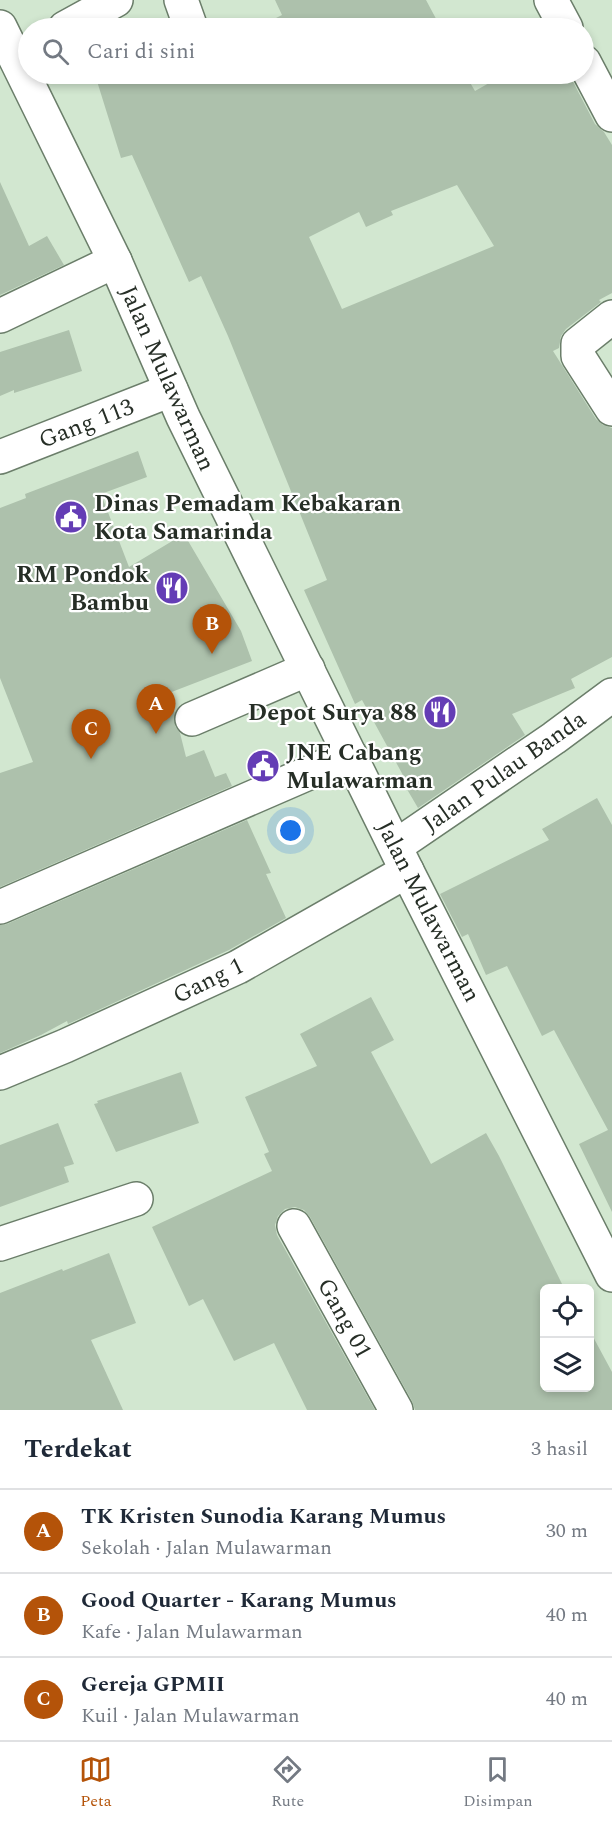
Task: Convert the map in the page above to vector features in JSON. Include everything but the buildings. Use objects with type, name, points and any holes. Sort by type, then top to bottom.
[{"type":"street","points":[[83,18],[116,0]]},
{"type":"street","points":[[181,0],[187,18]]},
{"type":"street","points":[[550,0],[560,18]]},
{"type":"street","name":"Jalan Mulawarman","points":[[0,27],[14,57]]},
{"type":"street","points":[[594,81],[612,115]]},
{"type":"street","name":"Jalan Mulawarman","points":[[27,84],[115,261],[171,390],[350,755],[612,1275]]},
{"type":"street","points":[[0,316],[115,261]]},
{"type":"street","points":[[612,317],[578,344],[578,356],[612,409]]},
{"type":"street","name":"Gang 113","points":[[0,457],[171,390]]},
{"type":"street","points":[[192,719],[308,669]]},
{"type":"street","name":"Jalan Pulau Banda","points":[[402,858],[612,695]]},
{"type":"street","points":[[0,907],[350,755]]},
{"type":"street","name":"Gang 1","points":[[0,1073],[238,967],[402,858]]},
{"type":"street","points":[[0,1244],[136,1199]]},
{"type":"street","name":"Gang 01","points":[[294,1226],[396,1410]]},
{"type":"place","name":"Dinas Pemadam Kebakaran Kota Samarinda","points":[[71,517]]},
{"type":"place","name":"RM Pondok Bambu","points":[[172,588]]},
{"type":"place","name":"Good Quarter - Karang Mumus","points":[[212,654]]},
{"type":"place","name":"Depot Surya 88","points":[[440,712]]},
{"type":"place","name":"TK Kristen Sunodia Karang Mumus","points":[[156,734]]},
{"type":"place","name":"Gereja GPMII","points":[[91,759]]},
{"type":"place","name":"JNE Cabang Mulawarman","points":[[263,766]]}]
